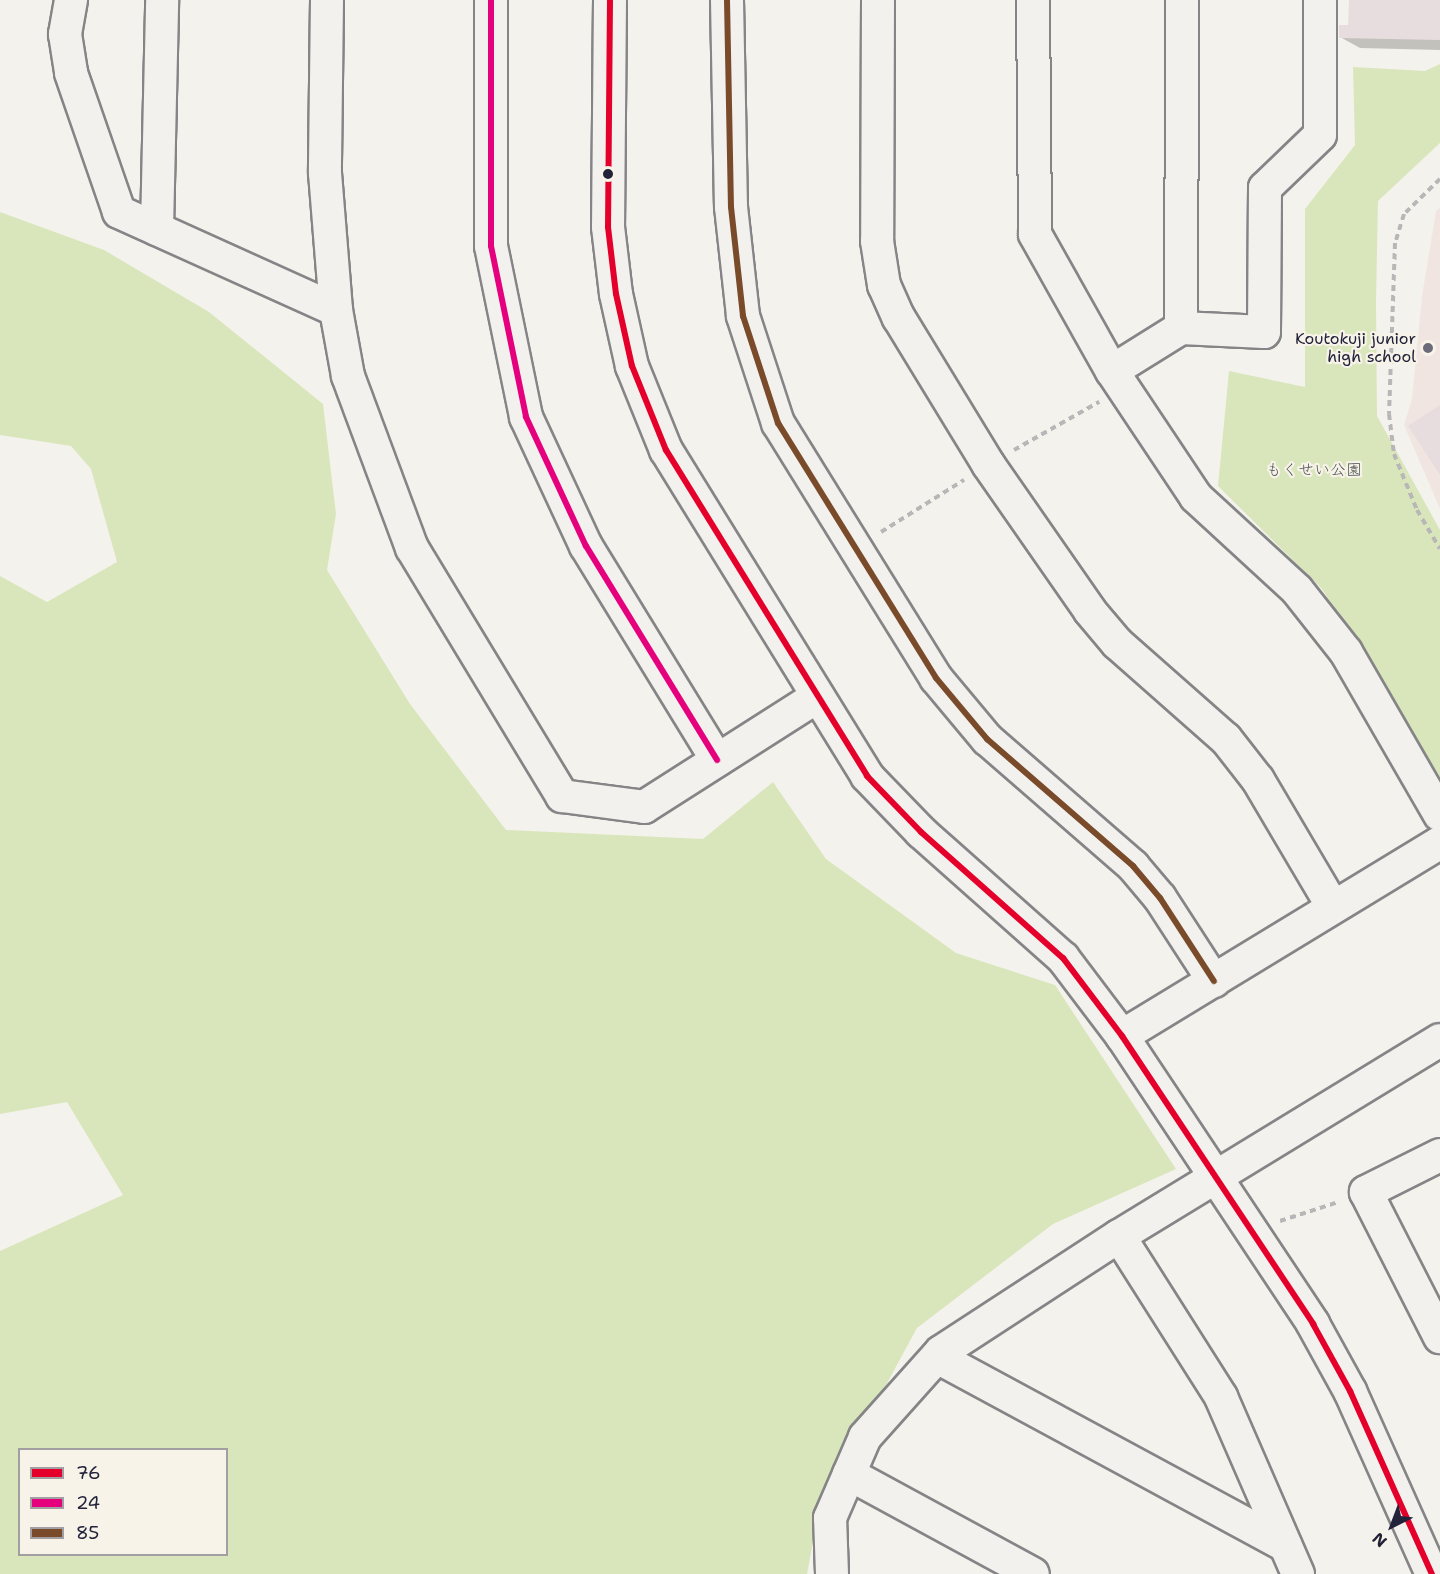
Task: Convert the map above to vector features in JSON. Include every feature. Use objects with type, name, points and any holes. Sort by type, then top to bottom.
[{"type":"street","points":[[71,0],[65,34],[71,73],[119,212],[336,310]]},
{"type":"street","points":[[157,229],[162,0]]},
{"type":"street","points":[[327,0],[325,173],[336,310],[348,376],[412,548],[562,796],[644,807],[818,696]]},
{"type":"street","points":[[491,0],[491,246],[526,417],[586,546],[717,760]]},
{"type":"street","points":[[610,0],[608,227],[616,294],[633,366],[666,450],[867,776],[921,832],[1063,958],[1122,1036],[1313,1324],[1350,1391],[1432,1574]]},
{"type":"street","points":[[727,0],[731,207],[743,316],[778,423],[936,678],[987,739],[1133,866],[1160,898],[1214,981]]},
{"type":"street","points":[[878,0],[877,241],[884,285],[988,464],[1090,611],[1117,643],[1226,739],[1258,780],[1333,907]]},
{"type":"street","points":[[1033,0],[1035,234],[1117,380],[1196,497],[1297,590],[1346,652],[1440,815]]},
{"type":"street","points":[[1182,0],[1182,328]]},
{"type":"street","points":[[1117,380],[1182,328],[1264,332],[1265,188],[1320,135],[1320,0]]},
{"type":"street","points":[[1122,1036],[1440,843]]},
{"type":"street","points":[[832,1574],[830,1518],[865,1437],[937,1357],[1119,1236],[1440,1040]]},
{"type":"street","points":[[1440,1155],[1366,1192],[1440,1337]]},
{"type":"street","points":[[1119,1236],[1221,1397],[1298,1574]]},
{"type":"street","points":[[937,1357],[1285,1545]]},
{"type":"street","points":[[849,1474],[1033,1574]]},
{"type":"path","points":[[1440,179],[1404,214],[1395,243],[1389,414],[1394,454],[1417,510],[1440,549]]},
{"type":"path","points":[[855,548],[1117,380]]},
{"type":"path","points":[[1279,1221],[1345,1199]]},
{"type":"shaded area","name":"Koutokuji junior high school","points":[[1440,208],[1440,509],[1404,425],[1412,399],[1422,296],[1436,211]]},
{"type":"green space","name":"もくせい公園","points":[[1440,64],[1440,143],[1378,201],[1376,302],[1377,416],[1440,530],[1440,777],[1322,589],[1218,486],[1229,371],[1305,387],[1305,209],[1355,145],[1353,67],[1425,71]]},
{"type":"green space","points":[[0,212],[104,250],[209,312],[323,404],[336,514],[327,570],[410,704],[506,830],[703,839],[773,782],[826,859],[956,953],[1055,985],[1176,1169],[1053,1224],[917,1328],[860,1433],[813,1542],[807,1574],[0,1574],[0,1251],[123,1195],[67,1102],[0,1114],[0,576],[47,602],[117,562],[91,469],[71,446],[0,435]]},
{"type":"building","points":[[1349,0],[1440,0],[1440,40],[1339,38],[1339,25],[1348,25]]},
{"type":"building","points":[[1440,405],[1440,475],[1408,426]]},
{"type":"transit line","name":"24","points":[[491,0],[491,246],[526,417],[586,546],[717,760]]},
{"type":"transit line","name":"76","points":[[610,0],[608,227],[616,294],[632,366],[666,450],[867,776],[921,832],[1063,958],[1122,1036],[1313,1324],[1350,1391],[1432,1574]]},
{"type":"transit line","name":"85","points":[[727,0],[731,207],[743,316],[778,423],[936,678],[987,739],[1133,866],[1160,898],[1214,981]]},
{"type":"place","name":"Koutokuji junior high school","points":[[1428,348]]}]
